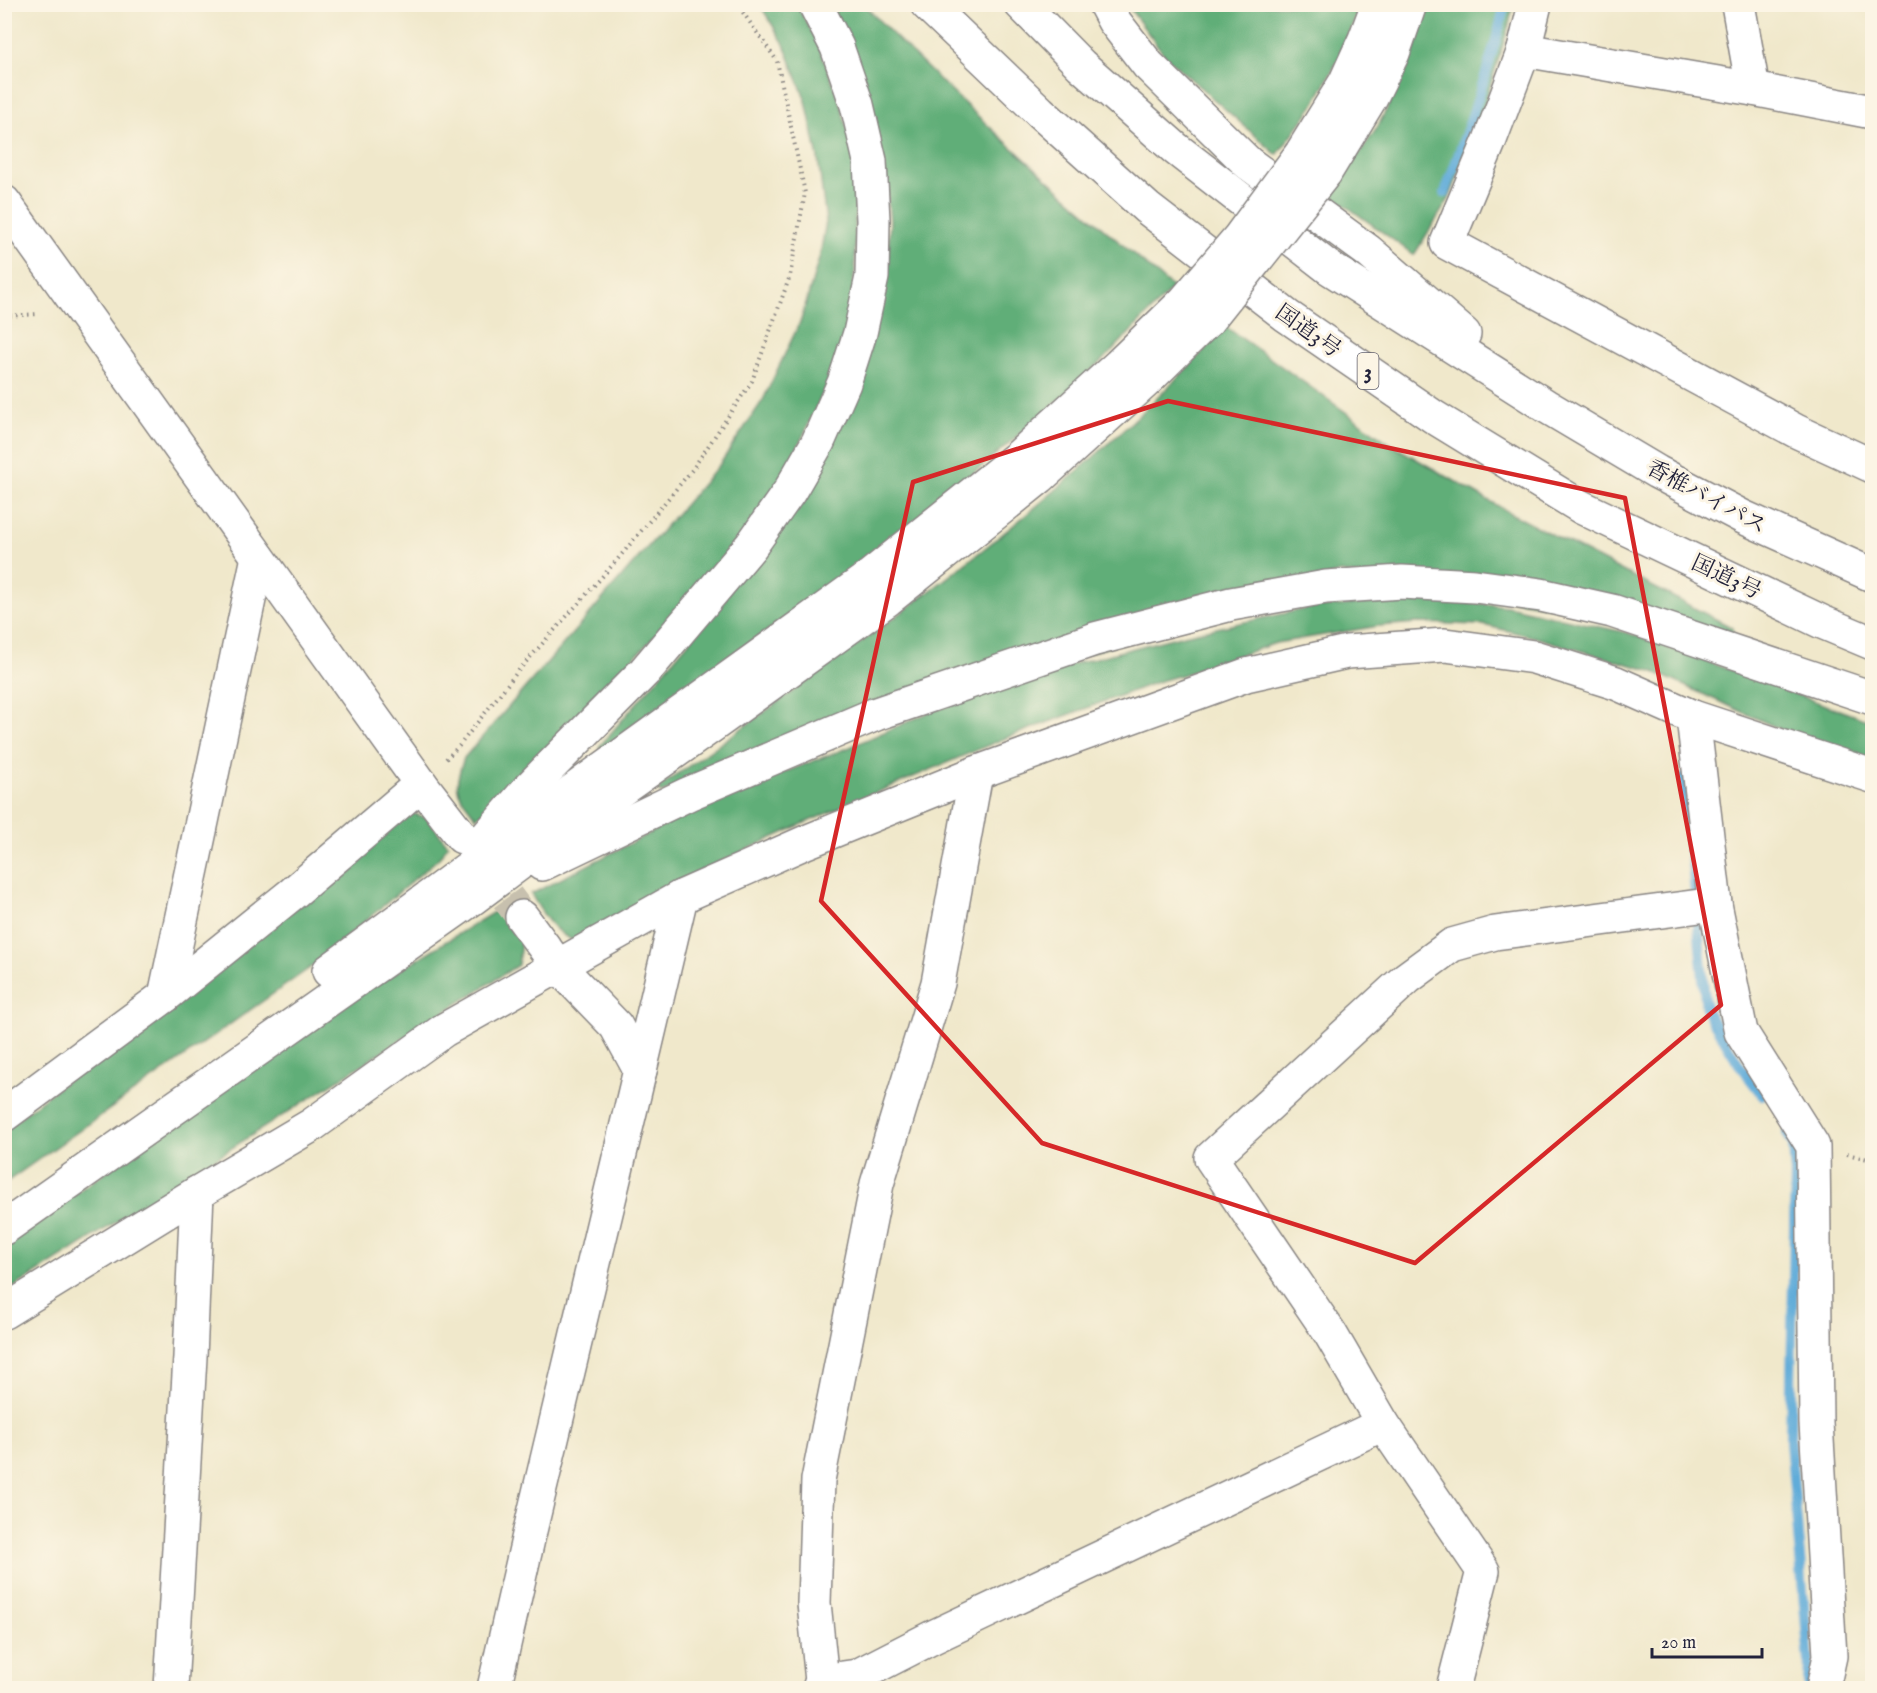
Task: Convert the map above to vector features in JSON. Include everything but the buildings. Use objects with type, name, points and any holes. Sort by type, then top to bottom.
[{"type":"main road","points":[[438,892],[530,787],[645,671],[751,546],[789,492],[818,442],[844,383],[860,333],[872,277],[873,220],[870,161],[857,105],[837,47],[815,4]]},
{"type":"main road","name":"国道3号","points":[[927,4],[1040,112],[1146,208],[1287,316],[1434,417],[1581,507],[1822,622],[1872,643]]},
{"type":"main road","points":[[1022,4],[1081,65],[1176,149],[1328,267],[1546,406]]},
{"type":"main road","points":[[1105,4],[1114,21],[1148,65],[1248,163],[1368,251],[1546,406]]},
{"type":"main road","points":[[1313,164],[1378,4]]},
{"type":"main road","points":[[4,1228],[473,898],[578,820],[888,599],[1040,477],[1145,382],[1196,311],[1313,164],[1370,99],[1393,52],[1410,4]]},
{"type":"main road","points":[[1535,4],[1524,50],[1490,140],[1446,243],[1796,431],[1872,466]]},
{"type":"main road","points":[[1738,4],[1753,89]]},
{"type":"main road","points":[[1524,50],[1872,112]]},
{"type":"main road","points":[[4,202],[421,784],[462,837]]},
{"type":"main road","points":[[4,1201],[240,1036],[586,781],[865,580],[1017,458],[1119,365],[1196,311]]},
{"type":"main road","name":"香椎バイパス","points":[[1546,406],[1657,472],[1743,517],[1872,575]]},
{"type":"main road","points":[[165,996],[258,557]]},
{"type":"main road","points":[[473,898],[688,794],[876,714],[1095,639],[1231,604],[1326,587],[1402,582],[1475,586],[1541,595],[1612,611],[1872,698]]},
{"type":"main road","points":[[4,1312],[312,1125],[444,1029],[681,897],[806,842],[976,773],[1246,675],[1347,652],[1445,645],[1534,657],[1616,682],[1693,717],[1872,776]]},
{"type":"main road","points":[[1693,717],[1715,904],[1741,1032],[1813,1146],[1816,1423],[1830,1656],[1822,1689]]},
{"type":"main road","points":[[976,773],[938,983],[877,1184],[818,1479],[814,1603],[821,1685],[857,1676],[933,1637],[1383,1424]]},
{"type":"main road","points":[[4,1115],[165,996],[293,893],[421,784]]},
{"type":"main road","points":[[494,1689],[531,1523],[681,897]]},
{"type":"main road","points":[[1453,1689],[1483,1571],[1383,1424],[1330,1333],[1211,1158],[1407,978],[1452,945],[1495,933],[1715,904]]},
{"type":"main road","points":[[522,916],[558,966],[616,1026],[640,1070]]},
{"type":"main road","points":[[171,1689],[197,1193]]},
{"type":"path","points":[[421,784],[459,747],[518,671],[617,560],[692,470],[752,381],[790,276],[805,193],[777,61],[737,4]]},
{"type":"highlighted area","points":[[1168,401],[1625,498],[1721,1005],[1415,1263],[1042,1143],[821,901],[913,482]]},
{"type":"green space","points":[[760,5],[797,5],[818,44],[841,105],[855,162],[855,269],[846,343],[778,490],[677,613],[486,811],[476,817],[458,790],[458,777],[464,758],[720,464],[763,400],[801,320],[820,255],[826,222],[818,158],[806,101],[783,42]]},
{"type":"green space","points":[[832,5],[864,5],[938,79],[1015,150],[1173,288],[1110,353],[1046,412],[907,529],[603,751],[599,747],[723,602],[887,281],[890,221],[884,162]]},
{"type":"green space","points":[[1127,5],[1360,5],[1343,51],[1313,106],[1277,155],[1166,57]]},
{"type":"green space","points":[[1430,5],[1513,5],[1480,119],[1449,199],[1414,255],[1331,195],[1377,128],[1408,67]]},
{"type":"green space","points":[[1226,327],[1392,445],[1512,514],[1733,628],[1733,632],[1728,636],[1340,572],[660,793],[658,788],[807,682],[1026,515],[1162,393]]},
{"type":"green space","points":[[1428,599],[1507,606],[1628,633],[1872,722],[1872,765],[1791,734],[1652,671],[1534,637],[1483,625],[1417,623],[1379,626],[1276,643],[1157,682],[1003,739],[807,822],[679,881],[577,941],[569,939],[556,929],[544,916],[531,894],[725,795],[850,747],[930,712],[1069,665],[1184,635],[1310,608]]},
{"type":"green space","points":[[408,812],[427,818],[448,845],[439,858],[314,965],[5,1183],[5,1129]]},
{"type":"green space","points":[[497,910],[521,943],[518,965],[5,1293],[5,1243],[341,1006]]},
{"type":"waterway","points":[[1445,193],[1485,76],[1505,4]]},
{"type":"waterway","points":[[1684,778],[1706,1010],[1740,1066],[1762,1095]]},
{"type":"waterway","points":[[1787,1133],[1793,1144],[1795,1173],[1790,1442],[1809,1662],[1808,1688]]},
{"type":"tunnel","points":[[478,858],[522,917]]}]
